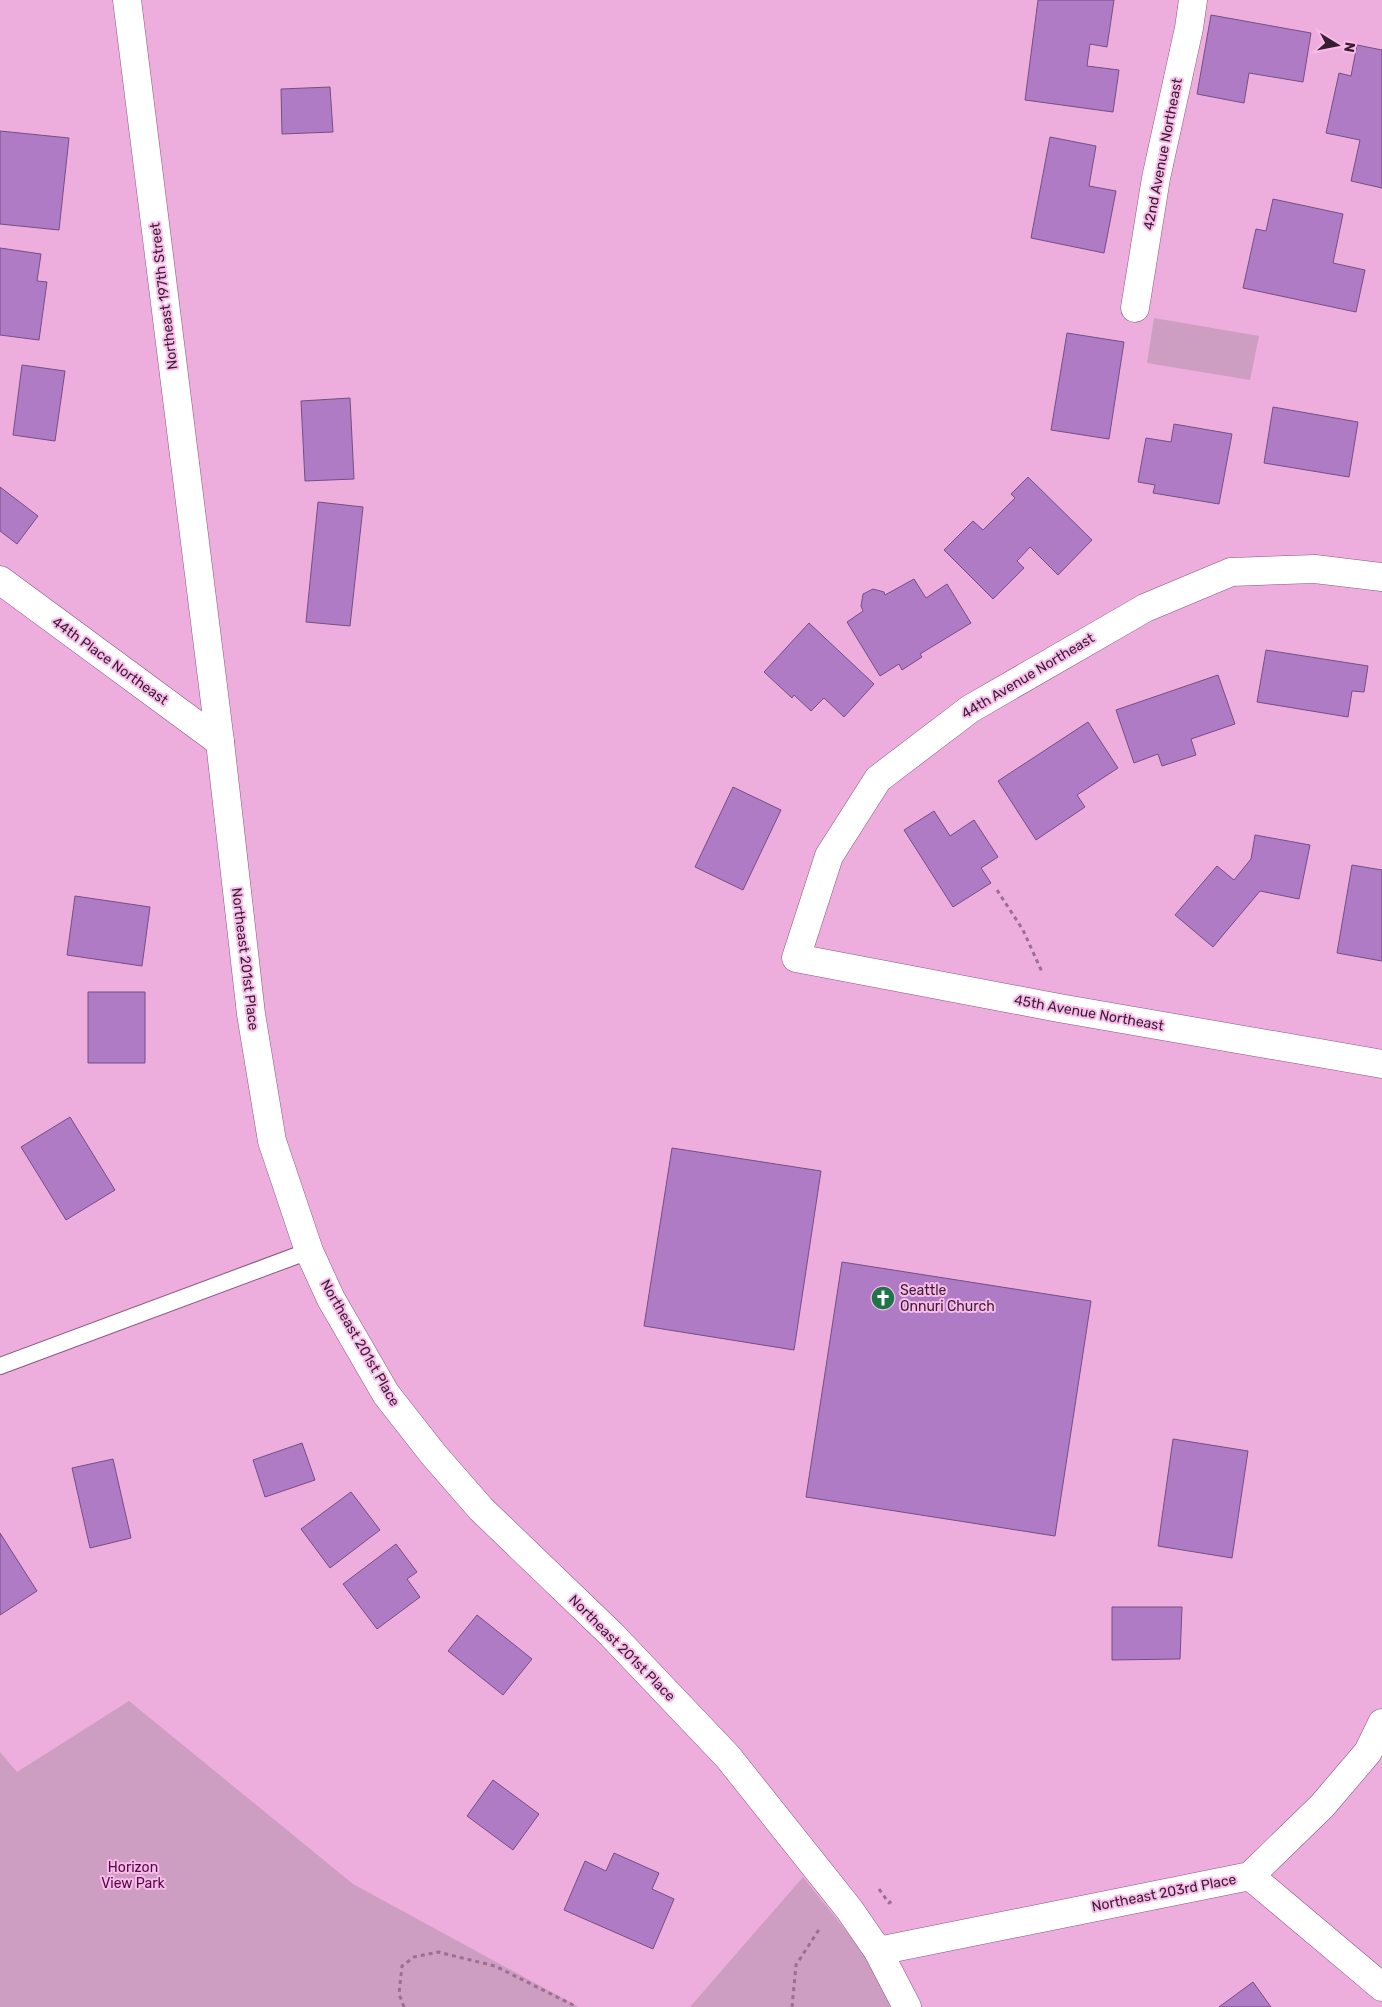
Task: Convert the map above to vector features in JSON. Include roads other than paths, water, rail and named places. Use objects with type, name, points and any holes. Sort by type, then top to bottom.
[{"type":"street","name":"Northeast 197th Street","points":[[127,0],[200,592]]},
{"type":"street","name":"42nd Avenue Northeast","points":[[1135,308],[1156,178],[1189,28],[1193,0]]},
{"type":"street","name":"44th Avenue Northeast","points":[[796,958],[829,856],[878,779],[970,709],[1145,608],[1231,572],[1316,569],[1382,577]]},
{"type":"street","name":"44th Place Northeast","points":[[0,580],[220,742]]},
{"type":"street","name":"Northeast 201st Place","points":[[200,592],[220,742],[251,1014],[272,1141],[308,1251],[332,1299],[386,1394],[433,1454],[481,1509],[611,1634],[728,1757],[843,1902],[878,1951],[907,2007]]},
{"type":"street","name":"45th Avenue Northeast","points":[[796,958],[1059,1008],[1382,1064]]},
{"type":"street","name":"Northeast 203rd Place","points":[[878,1951],[1250,1876],[1322,1806],[1368,1752],[1382,1723]]},
{"type":"street","points":[[1250,1876],[1382,1987]]},
{"type":"lane","points":[[0,1366],[308,1251]]},
{"type":"place","name":"Seattle Onnuri Church","points":[[883,1298]]},
{"type":"park label","name":"Horizon View Park","points":[[133,1875]]}]
